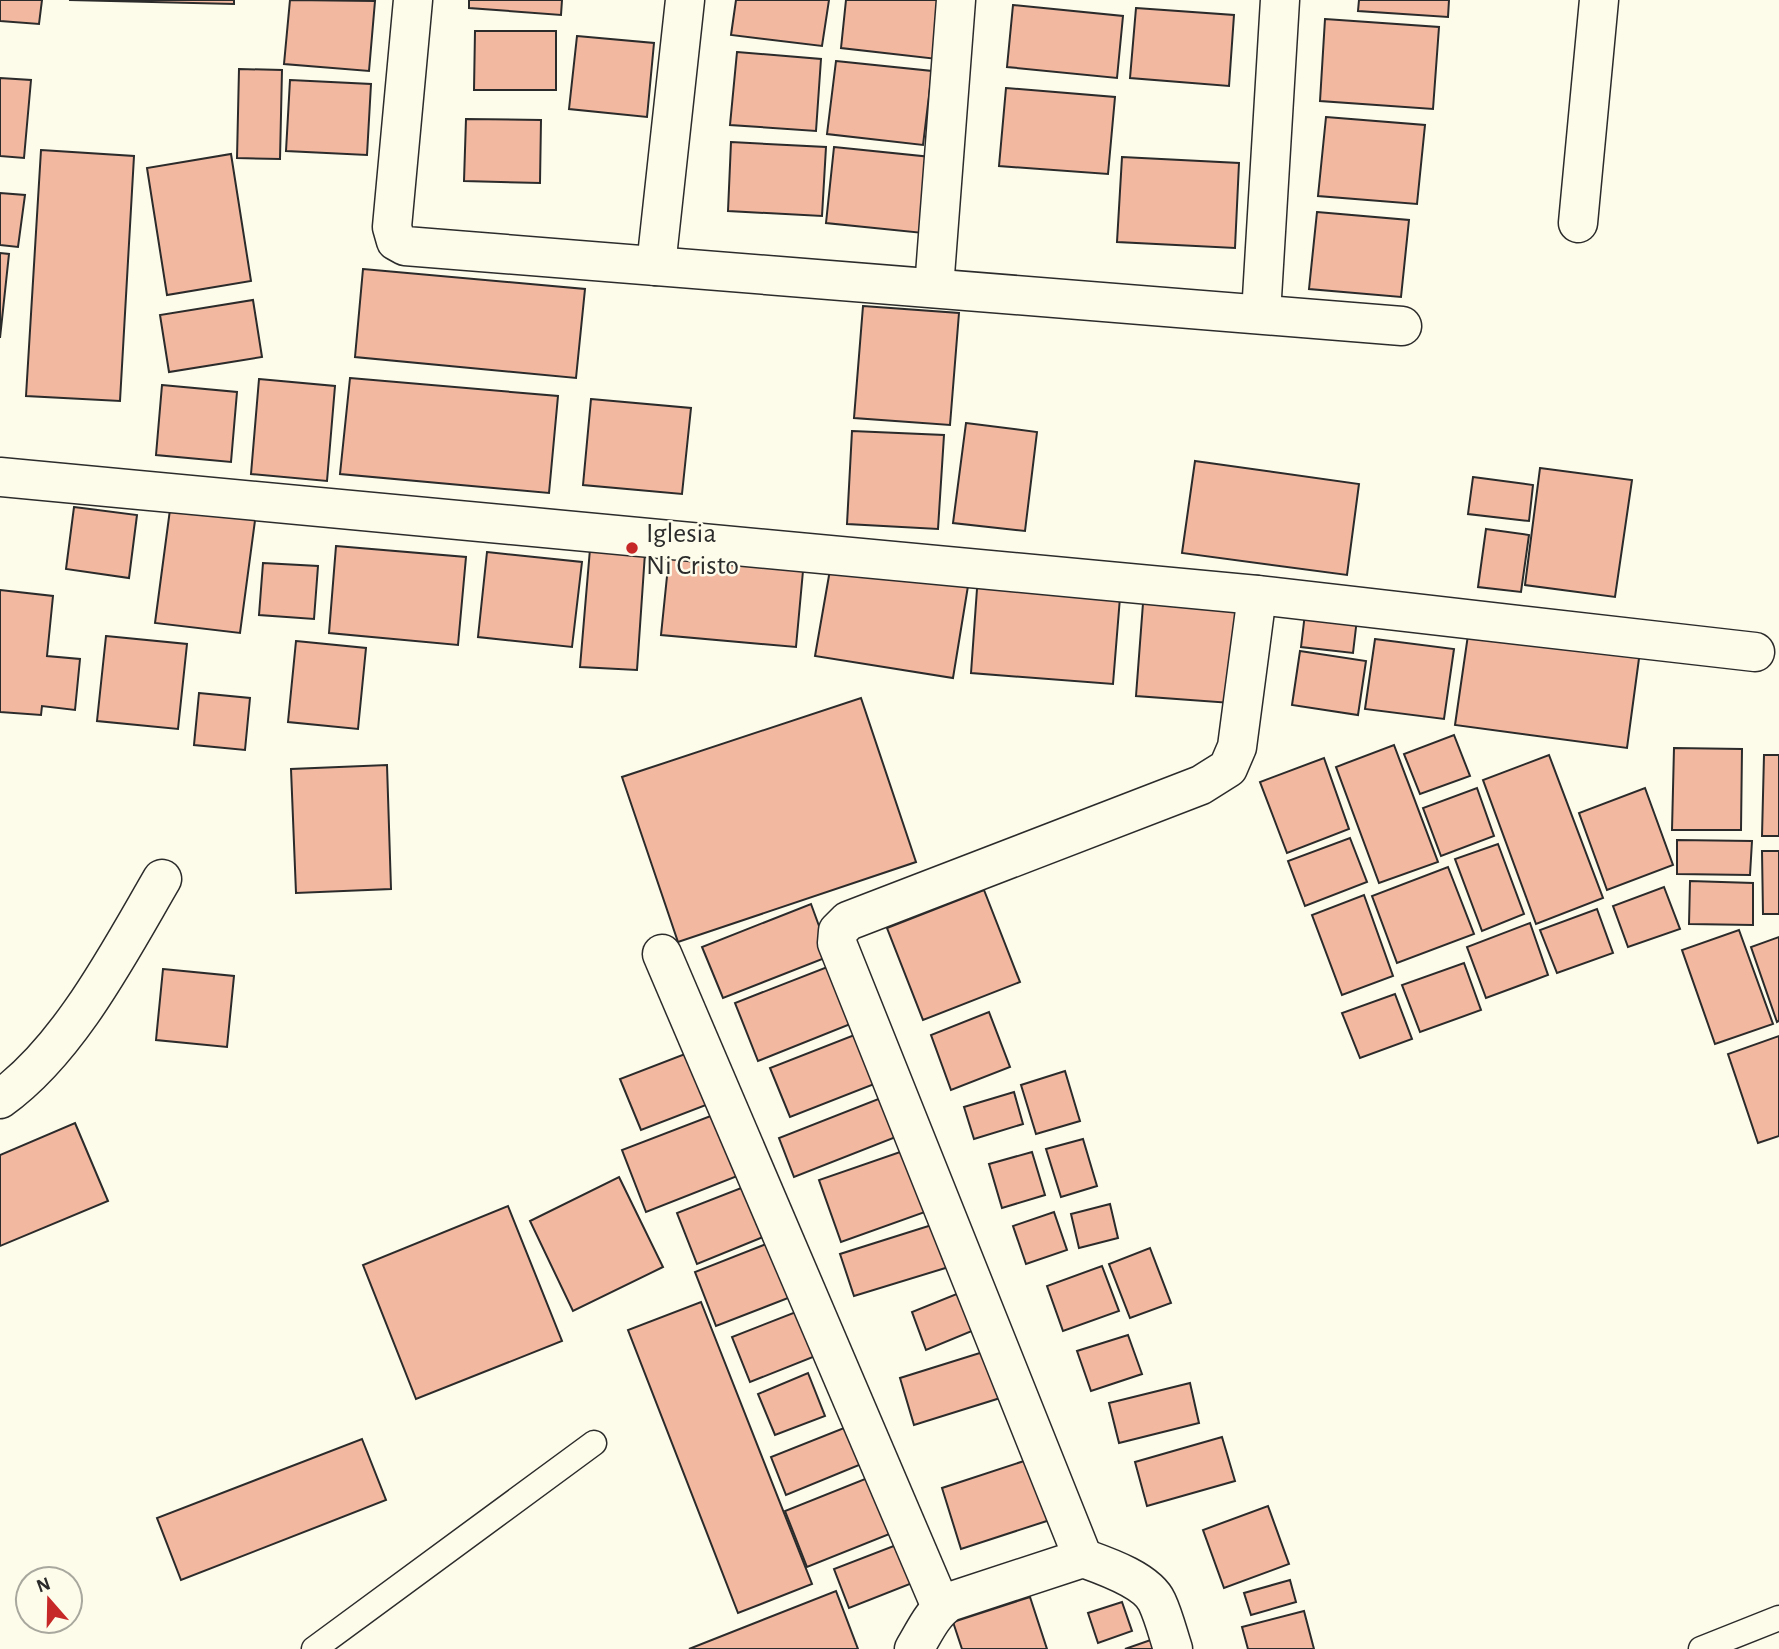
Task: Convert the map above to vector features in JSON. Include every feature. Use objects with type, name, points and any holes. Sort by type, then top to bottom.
[{"type":"street","points":[[413,0],[392,227],[396,241],[405,246],[1402,326]]},
{"type":"street","points":[[656,266],[685,0]]},
{"type":"street","points":[[934,288],[956,0]]},
{"type":"street","points":[[1261,314],[1280,0]]},
{"type":"street","points":[[1578,223],[1599,0]]},
{"type":"street","points":[[0,477],[1257,595],[1755,652]]},
{"type":"street","points":[[1083,1558],[837,943],[838,931],[848,922],[1201,785],[1228,768],[1237,747],[1257,595]]},
{"type":"street","points":[[0,1099],[20,1084],[71,1027],[162,879]]},
{"type":"street","points":[[662,954],[941,1607]]},
{"type":"street","points":[[914,1649],[941,1607],[1083,1558],[1140,1583],[1149,1590],[1157,1602],[1173,1649]]},
{"type":"lane","points":[[314,1649],[594,1443]]},
{"type":"lane","points":[[1701,1649],[1779,1618]]},
{"type":"building","points":[[0,0],[42,0],[39,24],[0,21]]},
{"type":"building","points":[[69,0],[234,0],[234,4]]},
{"type":"building","points":[[290,0],[375,1],[369,71],[284,64]]},
{"type":"building","points":[[469,0],[562,0],[561,15],[469,8]]},
{"type":"building","points":[[736,0],[829,0],[822,46],[731,35]]},
{"type":"building","points":[[846,0],[944,0],[937,59],[841,48]]},
{"type":"building","points":[[1359,0],[1449,0],[1448,17],[1358,11]]},
{"type":"building","points":[[1013,5],[1123,16],[1117,78],[1007,67]]},
{"type":"building","points":[[1136,8],[1234,15],[1229,86],[1130,78]]},
{"type":"building","points":[[1325,19],[1439,27],[1433,109],[1320,101]]},
{"type":"building","points":[[475,31],[556,31],[556,90],[474,90]]},
{"type":"building","points":[[577,36],[654,43],[647,117],[569,109]]},
{"type":"building","points":[[737,52],[821,59],[816,131],[730,125]]},
{"type":"building","points":[[836,61],[932,71],[923,145],[827,134]]},
{"type":"building","points":[[239,69],[282,70],[280,159],[237,158]]},
{"type":"building","points":[[0,78],[31,80],[24,158],[0,156]]},
{"type":"building","points":[[290,80],[371,84],[367,155],[286,151]]},
{"type":"building","points":[[1006,88],[1115,97],[1108,174],[999,166]]},
{"type":"building","points":[[1326,117],[1425,125],[1417,204],[1318,196]]},
{"type":"building","points":[[466,119],[541,120],[540,183],[464,181]]},
{"type":"building","points":[[731,142],[826,147],[822,216],[728,211]]},
{"type":"building","points":[[834,147],[931,157],[923,233],[826,223]]},
{"type":"building","points":[[41,150],[134,156],[120,401],[26,396]]},
{"type":"building","points":[[231,154],[251,281],[167,295],[147,168]]},
{"type":"building","points":[[1122,157],[1239,163],[1235,248],[1117,242]]},
{"type":"building","points":[[0,193],[25,195],[18,247],[0,245]]},
{"type":"building","points":[[1317,212],[1409,220],[1401,297],[1309,289]]},
{"type":"building","points":[[0,253],[9,254],[0,338]]},
{"type":"building","points":[[363,269],[585,289],[576,378],[355,357]]},
{"type":"building","points":[[253,300],[262,357],[169,372],[160,315]]},
{"type":"building","points":[[863,306],[959,313],[950,425],[854,418]]},
{"type":"building","points":[[350,378],[558,396],[549,493],[340,474]]},
{"type":"building","points":[[259,379],[335,386],[327,481],[251,474]]},
{"type":"building","points":[[162,385],[237,392],[231,462],[156,455]]},
{"type":"building","points":[[591,399],[691,408],[682,494],[583,485]]},
{"type":"building","points":[[966,423],[1037,432],[1025,531],[953,523]]},
{"type":"building","points":[[852,431],[944,435],[938,529],[847,524]]},
{"type":"building","points":[[1195,461],[1359,484],[1347,575],[1182,553]]},
{"type":"building","points":[[1540,468],[1632,480],[1615,597],[1525,585]]},
{"type":"building","points":[[1473,477],[1533,485],[1529,521],[1468,514]]},
{"type":"building","points":[[171,502],[256,513],[240,633],[155,623]]},
{"type":"building","points":[[74,507],[137,515],[129,578],[66,569]]},
{"type":"building","points":[[1486,529],[1529,535],[1521,592],[1478,587]]},
{"type":"building","points":[[336,546],[466,557],[458,645],[329,633]]},
{"type":"building","points":[[670,547],[804,560],[796,647],[661,635]]},
{"type":"building","points":[[590,549],[645,553],[637,670],[580,667]]},
{"type":"building","points":[[487,552],[582,562],[572,647],[478,637]]},
{"type":"building","points":[[263,563],[318,566],[314,619],[259,615]]},
{"type":"building","points":[[831,564],[968,586],[953,678],[815,656]]},
{"type":"building","points":[[978,575],[1121,585],[1113,684],[971,673]]},
{"type":"building","points":[[0,590],[53,596],[47,656],[80,659],[75,710],[42,706],[41,715],[0,712]]},
{"type":"building","points":[[1144,590],[1240,598],[1231,703],[1136,696]]},
{"type":"building","points":[[1306,605],[1358,610],[1353,653],[1301,647]]},
{"type":"building","points":[[1469,628],[1640,651],[1627,748],[1455,725]]},
{"type":"building","points":[[106,636],[187,644],[178,729],[97,721]]},
{"type":"building","points":[[1375,639],[1454,649],[1444,719],[1365,709]]},
{"type":"building","points":[[296,641],[366,648],[358,729],[288,722]]},
{"type":"building","points":[[1300,651],[1366,661],[1358,715],[1292,705]]},
{"type":"building","points":[[199,693],[250,698],[245,750],[194,745]]},
{"type":"building","points":[[861,698],[916,862],[678,942],[622,777]]},
{"type":"building","points":[[1454,735],[1470,776],[1420,794],[1404,754]]},
{"type":"building","points":[[1394,745],[1438,862],[1379,883],[1336,767]]},
{"type":"building","points":[[1674,748],[1742,749],[1741,830],[1672,830]]},
{"type":"building","points":[[1549,755],[1603,898],[1536,924],[1483,780]]},
{"type":"building","points":[[1764,755],[1779,755],[1779,836],[1762,836]]},
{"type":"building","points":[[1324,758],[1349,829],[1287,853],[1260,782]]},
{"type":"building","points":[[387,765],[391,889],[296,893],[291,769]]},
{"type":"building","points":[[1477,788],[1494,836],[1441,856],[1423,808]]},
{"type":"building","points":[[1645,788],[1673,865],[1607,890],[1579,813]]},
{"type":"building","points":[[1350,838],[1367,882],[1305,906],[1288,861]]},
{"type":"building","points":[[1677,840],[1752,841],[1750,875],[1677,874]]},
{"type":"building","points":[[1498,844],[1524,914],[1482,931],[1455,859]]},
{"type":"building","points":[[1762,851],[1779,851],[1779,914],[1763,914]]},
{"type":"building","points":[[1448,867],[1474,934],[1397,963],[1372,896]]},
{"type":"building","points":[[1690,881],[1753,883],[1753,925],[1689,924]]},
{"type":"building","points":[[1664,887],[1680,929],[1628,947],[1613,906]]},
{"type":"building","points":[[984,890],[1020,982],[923,1020],[887,928]]},
{"type":"building","points":[[1364,895],[1393,976],[1342,995],[1312,915]]},
{"type":"building","points":[[811,904],[830,956],[723,998],[702,947]]},
{"type":"building","points":[[1597,909],[1613,953],[1557,973],[1540,930]]},
{"type":"building","points":[[1530,923],[1548,975],[1486,998],[1467,947]]},
{"type":"building","points":[[1739,930],[1773,1024],[1715,1044],[1682,950]]},
{"type":"building","points":[[1779,937],[1779,1021],[1777,1022],[1751,947]]},
{"type":"building","points":[[1464,963],[1481,1010],[1420,1032],[1402,985]]},
{"type":"building","points":[[835,964],[858,1021],[758,1061],[735,1003]]},
{"type":"building","points":[[163,969],[234,976],[227,1047],[156,1040]]},
{"type":"building","points":[[1395,994],[1412,1039],[1360,1058],[1342,1013]]},
{"type":"building","points":[[989,1012],[1010,1067],[951,1090],[931,1035]]},
{"type":"building","points":[[862,1032],[882,1081],[790,1117],[770,1068]]},
{"type":"building","points":[[1779,1036],[1779,1136],[1758,1143],[1728,1054]]},
{"type":"building","points":[[698,1049],[719,1100],[641,1130],[620,1079]]},
{"type":"building","points":[[1065,1071],[1080,1121],[1036,1134],[1021,1085]]},
{"type":"building","points":[[1014,1092],[1023,1124],[974,1139],[964,1107]]},
{"type":"building","points":[[886,1096],[901,1135],[794,1177],[779,1138]]},
{"type":"building","points":[[721,1112],[745,1173],[646,1212],[622,1150]]},
{"type":"building","points":[[75,1123],[108,1201],[0,1246],[0,1155]]},
{"type":"building","points":[[1083,1139],[1097,1186],[1061,1197],[1046,1149]]},
{"type":"building","points":[[903,1151],[925,1212],[841,1242],[819,1180]]},
{"type":"building","points":[[1032,1152],[1045,1195],[1002,1208],[989,1164]]},
{"type":"building","points":[[619,1177],[663,1267],[573,1311],[530,1221]]},
{"type":"building","points":[[754,1183],[773,1233],[697,1264],[677,1213]]},
{"type":"building","points":[[1110,1204],[1118,1238],[1079,1248],[1071,1214]]},
{"type":"building","points":[[508,1206],[562,1341],[416,1399],[363,1265]]},
{"type":"building","points":[[1054,1212],[1067,1250],[1026,1264],[1013,1226]]},
{"type":"building","points":[[938,1223],[952,1266],[854,1296],[840,1254]]},
{"type":"building","points":[[779,1239],[801,1293],[716,1326],[695,1272]]},
{"type":"building","points":[[1150,1248],[1171,1303],[1130,1318],[1109,1264]]},
{"type":"building","points":[[1102,1266],[1119,1311],[1063,1331],[1047,1286]]},
{"type":"building","points":[[969,1289],[984,1326],[926,1350],[912,1312]]},
{"type":"building","points":[[701,1302],[812,1584],[738,1613],[628,1330]]},
{"type":"building","points":[[801,1310],[818,1355],[750,1382],[732,1337]]},
{"type":"building","points":[[1128,1335],[1142,1374],[1091,1391],[1077,1351]]},
{"type":"building","points":[[999,1347],[1013,1394],[914,1425],[900,1378]]},
{"type":"building","points":[[808,1373],[825,1416],[775,1435],[758,1394]]},
{"type":"building","points":[[1190,1383],[1199,1423],[1119,1443],[1109,1403]]},
{"type":"building","points":[[849,1426],[864,1463],[786,1495],[771,1457]]},
{"type":"building","points":[[1222,1437],[1235,1481],[1147,1506],[1135,1462]]},
{"type":"building","points":[[362,1439],[386,1500],[181,1580],[157,1518]]},
{"type":"building","points":[[1036,1457],[1056,1518],[961,1549],[942,1488]]},
{"type":"building","points":[[875,1475],[897,1531],[807,1567],[785,1511]]},
{"type":"building","points":[[1268,1506],[1289,1564],[1224,1588],[1203,1530]]},
{"type":"building","points":[[904,1542],[920,1580],[849,1608],[834,1569]]},
{"type":"building","points":[[1290,1580],[1296,1602],[1251,1615],[1244,1593]]},
{"type":"building","points":[[836,1591],[858,1649],[689,1649]]},
{"type":"building","points":[[1030,1597],[1047,1649],[962,1649],[953,1622]]},
{"type":"building","points":[[1122,1602],[1132,1631],[1098,1643],[1088,1613]]},
{"type":"building","points":[[1304,1611],[1314,1649],[1248,1649],[1242,1627]]},
{"type":"building","points":[[1162,1636],[1166,1649],[1125,1649]]},
{"type":"place","name":"Iglesia Ni Cristo","points":[[632,548]]}]
